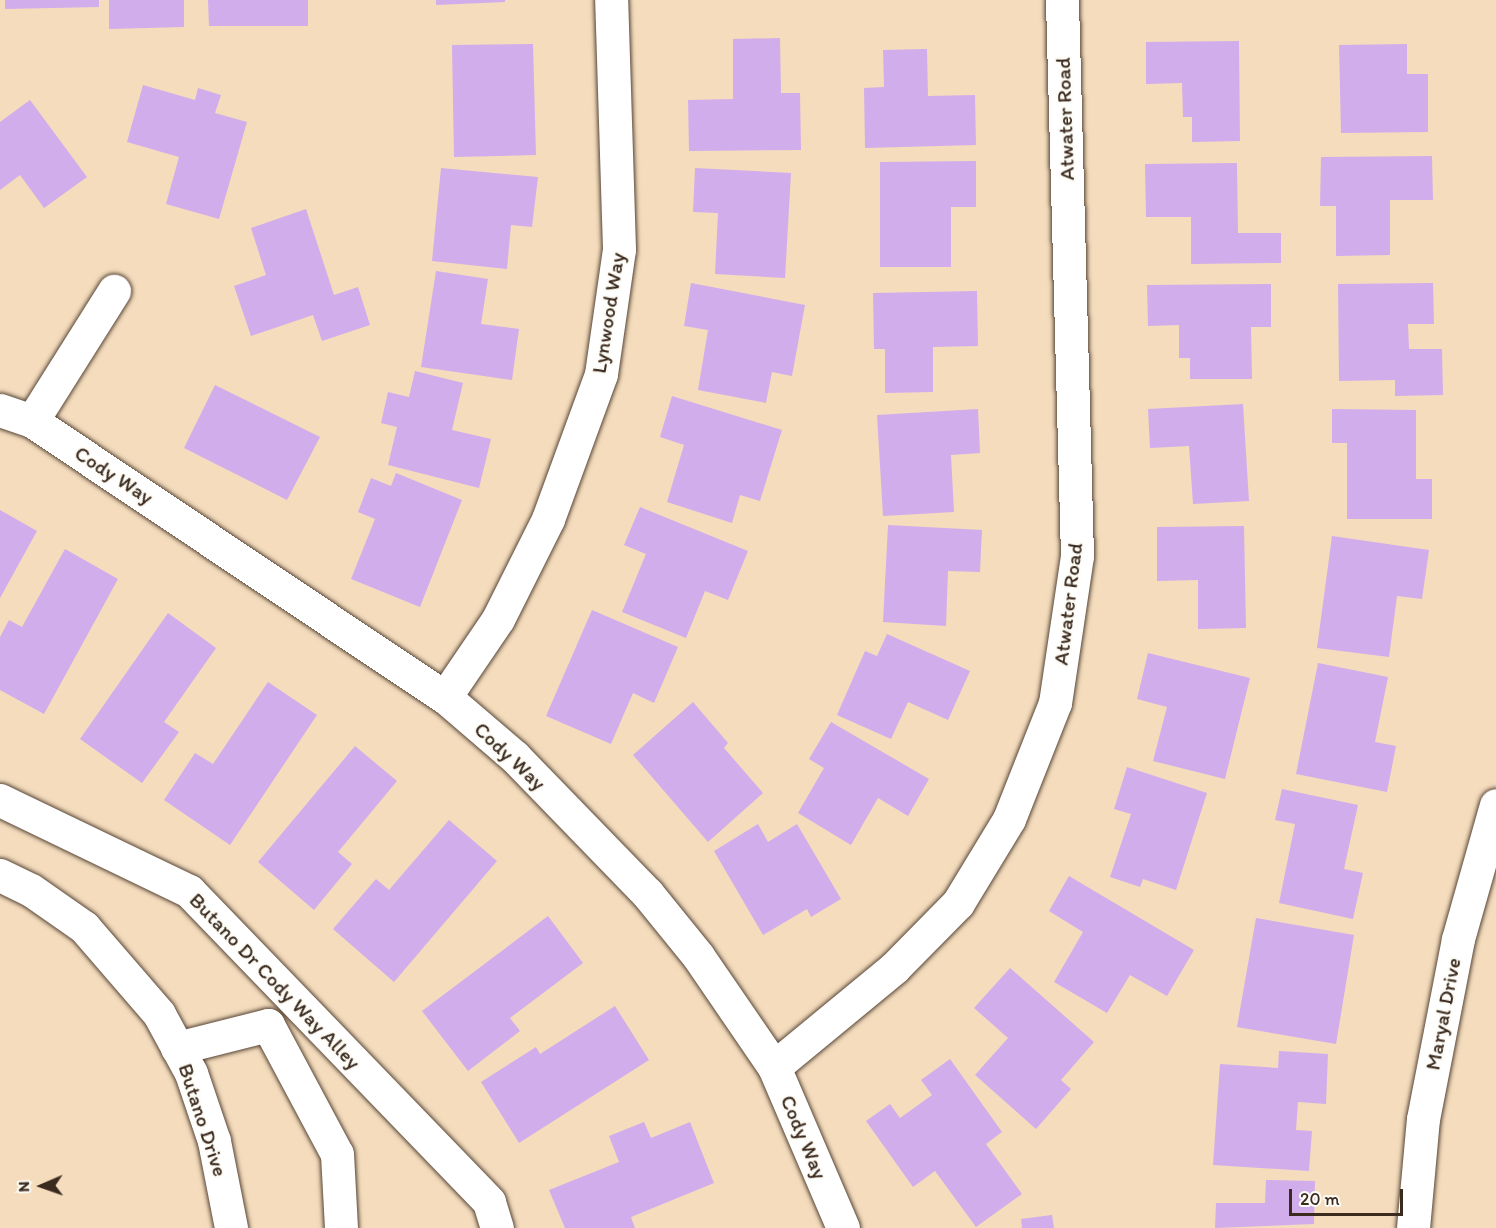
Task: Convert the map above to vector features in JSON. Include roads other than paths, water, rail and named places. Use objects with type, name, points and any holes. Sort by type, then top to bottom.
[{"type":"street","name":"Lynwood Way","points":[[445,698],[498,619],[548,519],[601,374],[619,249],[611,0]]},
{"type":"street","name":"Atwater Road","points":[[774,1067],[894,968],[958,903],[1009,819],[1055,703],[1077,556],[1062,0]]},
{"type":"street","points":[[32,421],[114,291]]},
{"type":"street","name":"Cody Way","points":[[0,410],[32,421],[445,698],[515,757],[647,893],[698,956],[774,1067],[843,1228]]},
{"type":"street","name":"Butano Dr Cody Way Alley","points":[[0,800],[189,891],[489,1202],[497,1228]]},
{"type":"street","name":"Maryal Drive","points":[[1413,1228],[1424,1119],[1458,939],[1496,805]]},
{"type":"street","name":"Butano Drive","points":[[0,875],[31,890],[84,927],[152,1005],[191,1073],[214,1141],[231,1228]]},
{"type":"street","points":[[177,1048],[268,1024],[337,1154],[341,1228]]}]
